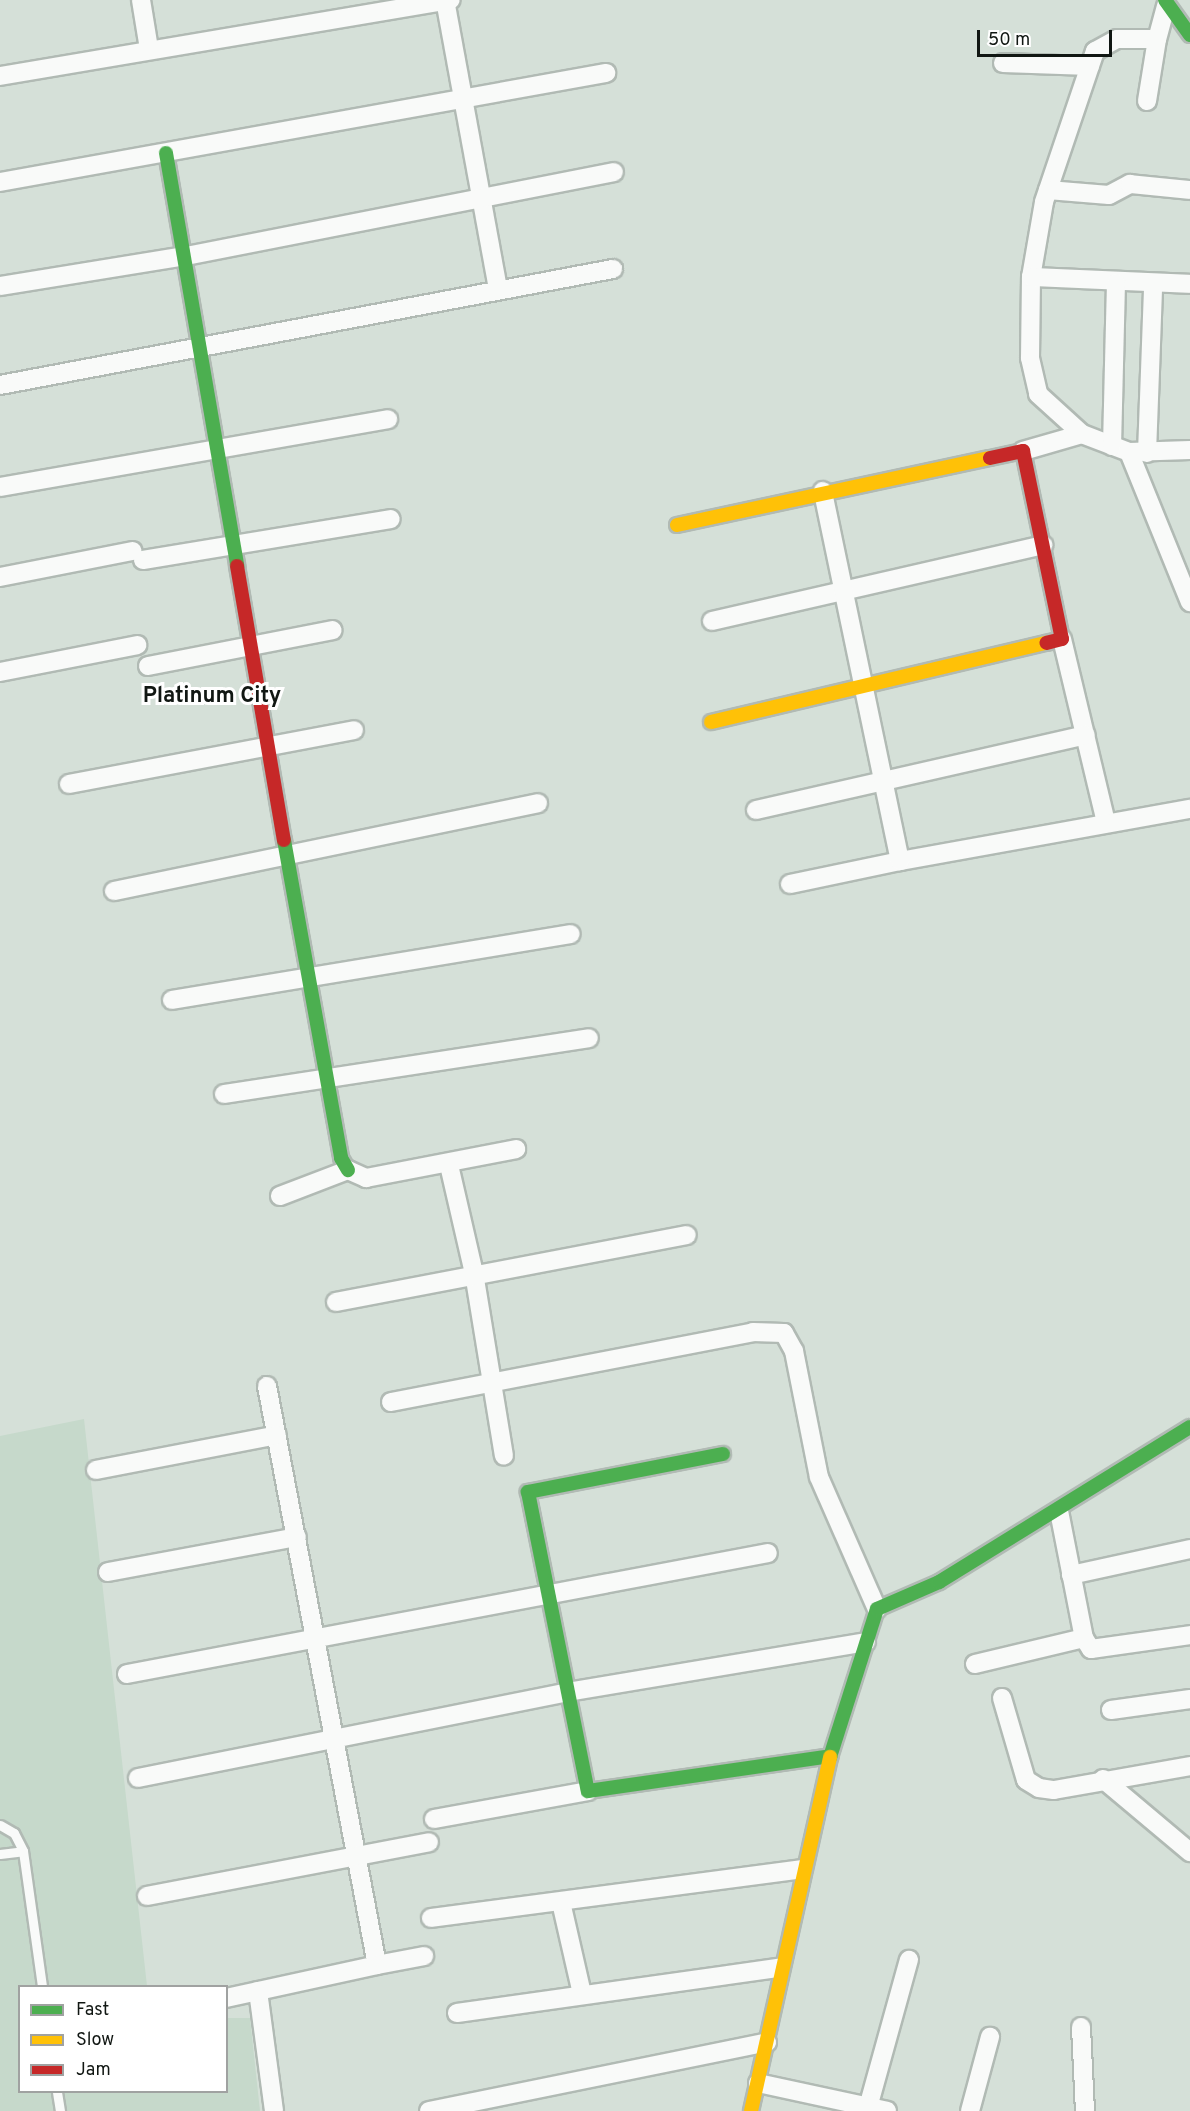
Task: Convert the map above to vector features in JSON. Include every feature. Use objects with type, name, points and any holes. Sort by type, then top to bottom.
[{"type":"street","points":[[141,0],[149,49]]},
{"type":"street","points":[[0,76],[447,0],[498,289]]},
{"type":"street","points":[[1166,3],[1190,35]]},
{"type":"street","points":[[1147,101],[1157,39],[1166,3]]},
{"type":"street","points":[[1157,39],[1117,39],[1095,51],[1048,190],[1031,277],[1030,358],[1038,394],[1082,434],[1138,453],[1190,450]]},
{"type":"street","points":[[1003,63],[1090,66]]},
{"type":"street","points":[[0,182],[606,73]]},
{"type":"street","points":[[166,153],[237,544],[268,750],[291,857],[328,1077],[348,1170]]},
{"type":"street","points":[[0,286],[186,256],[614,172]]},
{"type":"street","points":[[1048,190],[1109,195],[1130,184],[1190,190]]},
{"type":"street","points":[[0,385],[613,269]]},
{"type":"street","points":[[1031,277],[1153,286],[1190,284]]},
{"type":"street","points":[[1112,446],[1116,283]]},
{"type":"street","points":[[1153,286],[1138,453],[1190,602]]},
{"type":"street","points":[[0,487],[388,419]]},
{"type":"street","points":[[677,525],[824,491],[1023,451],[1082,434]]},
{"type":"street","points":[[1023,451],[1062,639],[1106,822]]},
{"type":"street","points":[[824,491],[887,780],[900,861]]},
{"type":"street","points":[[0,577],[137,556],[237,544],[391,519]]},
{"type":"street","points":[[712,621],[1042,544]]},
{"type":"street","points":[[148,666],[333,630]]},
{"type":"street","points":[[711,722],[1062,639]]},
{"type":"street","points":[[0,672],[137,645]]},
{"type":"street","points":[[69,784],[268,750],[354,730]]},
{"type":"street","points":[[756,810],[1086,735]]},
{"type":"street","points":[[114,891],[291,857],[537,803]]},
{"type":"street","points":[[790,884],[1106,822],[1190,809]]},
{"type":"street","points":[[172,1000],[311,980],[571,934]]},
{"type":"street","points":[[224,1094],[589,1038]]},
{"type":"street","points":[[280,1196],[348,1170],[366,1178],[449,1166],[516,1149]]},
{"type":"street","points":[[449,1166],[474,1273],[504,1456]]},
{"type":"street","points":[[336,1302],[474,1273],[687,1235]]},
{"type":"street","points":[[391,1402],[753,1332],[784,1333],[794,1351],[819,1477],[877,1609],[830,1755],[779,1968],[751,2111]]},
{"type":"street","points":[[267,1386],[377,1965]]},
{"type":"street","points":[[877,1609],[939,1582],[1059,1511],[1190,1427]]},
{"type":"street","points":[[96,1470],[277,1435]]},
{"type":"street","points":[[588,1791],[528,1492],[723,1454]]},
{"type":"street","points":[[1059,1511],[1084,1638],[1091,1649],[1104,1650],[1190,1635]]},
{"type":"street","points":[[108,1572],[297,1537]]},
{"type":"street","points":[[1071,1575],[1190,1549]]},
{"type":"street","points":[[127,1674],[316,1636],[768,1553]]},
{"type":"street","points":[[975,1664],[1084,1638]]},
{"type":"street","points":[[138,1778],[335,1741],[568,1692],[866,1642]]},
{"type":"street","points":[[1002,1698],[1026,1780],[1054,1790],[1103,1779],[1190,1766]]},
{"type":"street","points":[[1111,1710],[1190,1699]]},
{"type":"street","points":[[434,1819],[588,1791],[830,1755]]},
{"type":"street","points":[[1103,1779],[1190,1852]]},
{"type":"street","points":[[147,1896],[429,1842]]},
{"type":"street","points":[[431,1918],[802,1869]]},
{"type":"street","points":[[561,1902],[582,1994]]},
{"type":"street","points":[[228,1998],[424,1956]]},
{"type":"street","points":[[868,2108],[909,1960]]},
{"type":"street","points":[[457,2013],[779,1968]]},
{"type":"street","points":[[258,1991],[274,2111]]},
{"type":"street","points":[[1081,2027],[1085,2111]]},
{"type":"street","points":[[970,2111],[990,2037]]},
{"type":"street","points":[[429,2111],[766,2042]]},
{"type":"street","points":[[758,2083],[887,2111]]},
{"type":"lane","points":[[0,1825],[14,1833],[23,1851],[42,1985]]},
{"type":"lane","points":[[0,1854],[23,1851]]},
{"type":"lane","points":[[57,2093],[60,2111]]},
{"type":"shaded area","points":[[84,1419],[147,1985],[18,1985],[18,2093],[228,2093],[228,2018],[250,2018],[260,2111],[0,2111],[0,1436]]},
{"type":"traffic: fast","points":[[1165,0],[1190,35]]},
{"type":"traffic: fast","points":[[166,153],[237,566]]},
{"type":"traffic: fast","points":[[284,840],[341,1158],[348,1170]]},
{"type":"traffic: fast","points":[[830,1757],[877,1609],[939,1582],[1190,1427]]},
{"type":"traffic: fast","points":[[723,1454],[528,1492],[588,1791],[830,1756]]},
{"type":"traffic: slow","points":[[677,525],[990,458]]},
{"type":"traffic: slow","points":[[711,722],[1046,643]]},
{"type":"traffic: slow","points":[[751,2111],[830,1757]]},
{"type":"traffic: jam","points":[[990,458],[1023,451],[1062,639],[1046,643]]},
{"type":"traffic: jam","points":[[237,566],[284,840]]},
{"type":"district","name":"Platinum City","points":[[212,697]]}]
